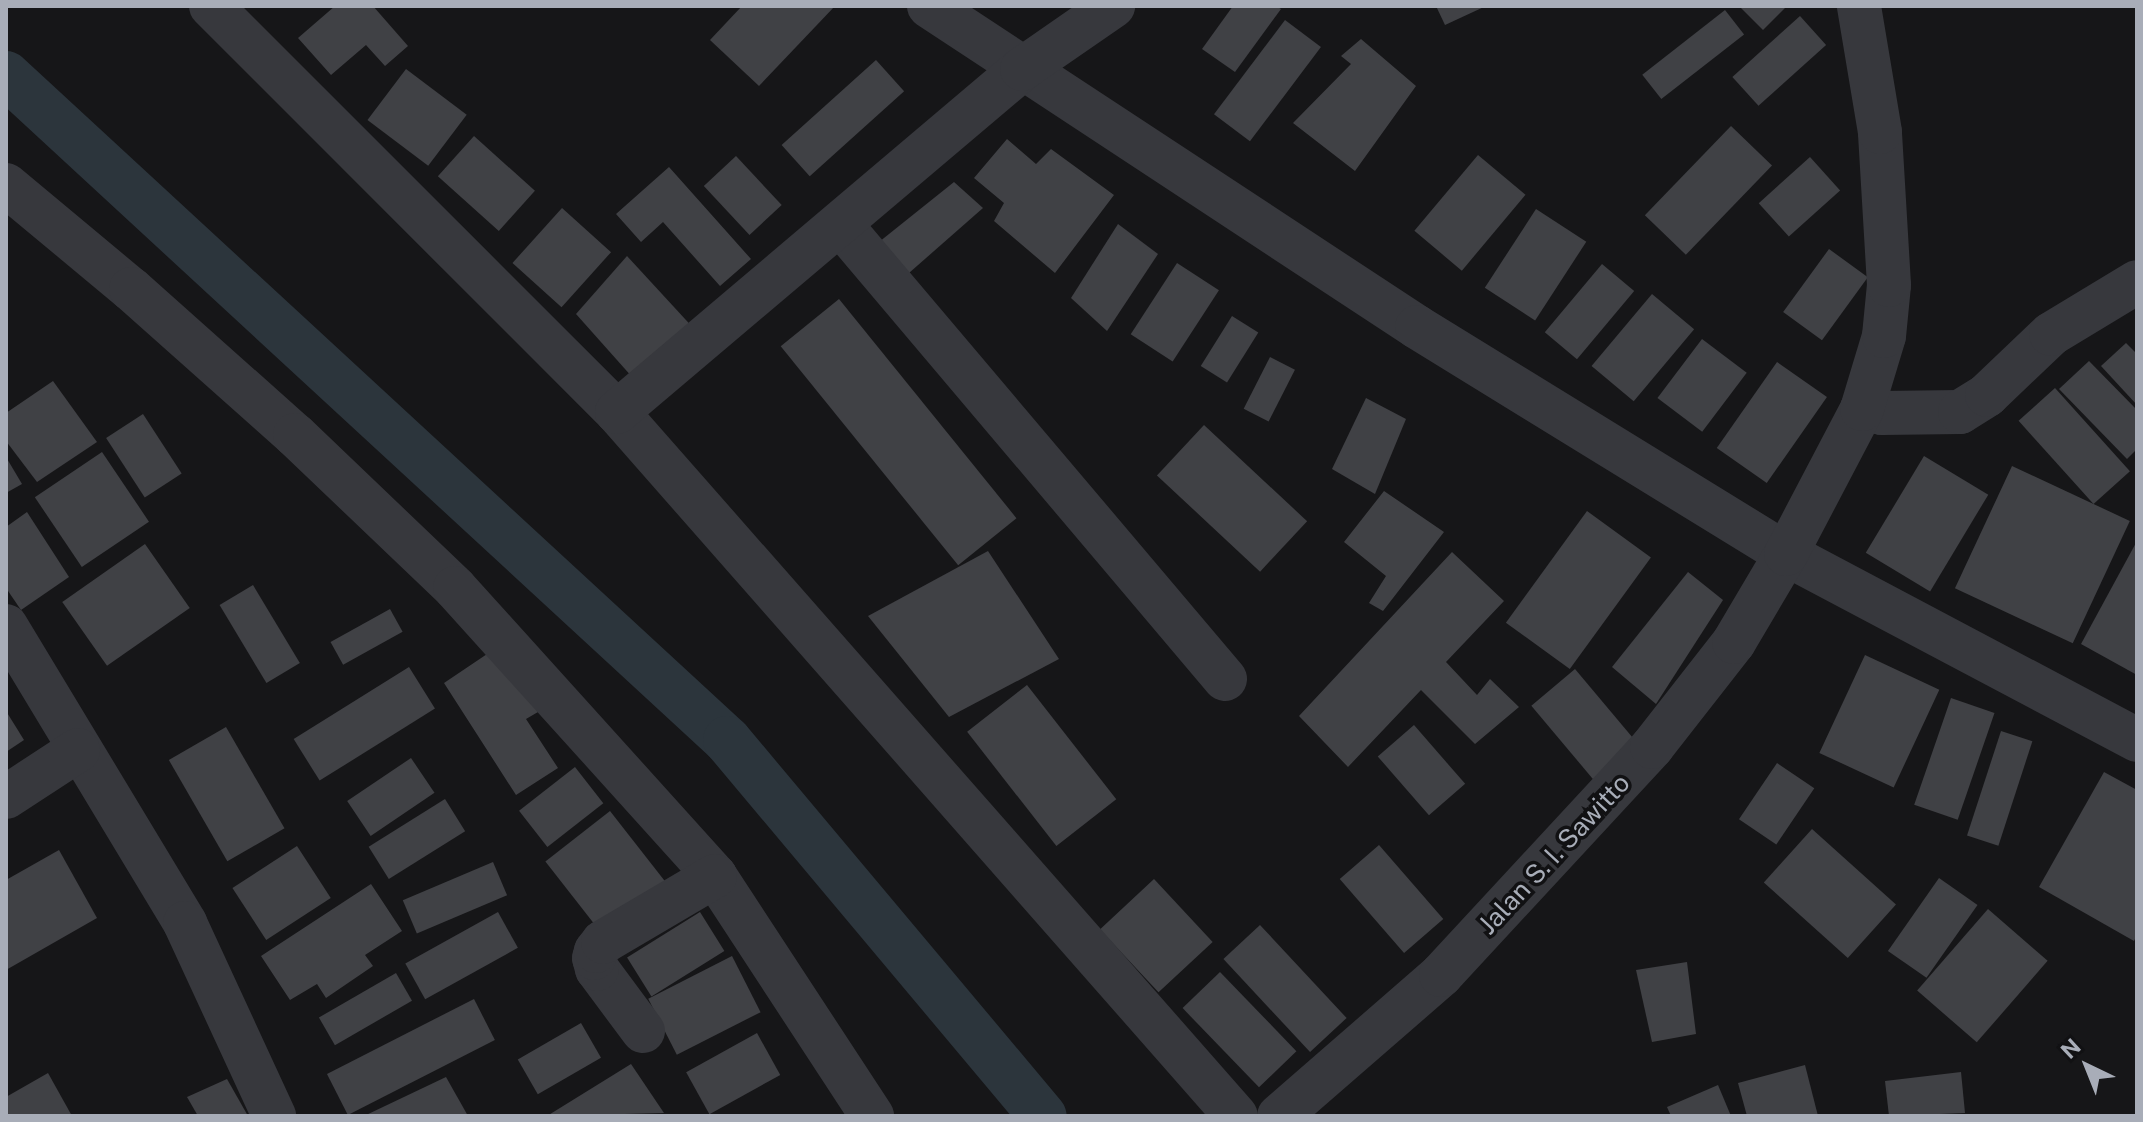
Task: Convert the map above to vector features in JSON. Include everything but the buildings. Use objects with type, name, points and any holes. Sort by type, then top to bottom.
[{"type":"street","points":[[211,6],[617,412],[1236,1116]]},
{"type":"street","points":[[929,6],[1417,327],[1786,554],[2137,740]]},
{"type":"street","points":[[617,412],[1022,69],[1113,6]]},
{"type":"street","name":"Jalan S. I. Sawitto","points":[[1279,1116],[1441,975],[1622,782],[1734,642],[1786,554],[1887,412],[1884,336],[1889,285],[1880,132],[1859,6]]},
{"type":"street","points":[[6,185],[131,289],[283,424],[455,588],[715,876],[872,1116]]},
{"type":"street","points":[[840,224],[1225,679]]},
{"type":"street","points":[[1887,412],[1960,412],[1987,395],[2051,334],[2137,282]]},
{"type":"street","points":[[6,626],[185,923],[274,1116]]},
{"type":"street","points":[[6,797],[78,750]]},
{"type":"street","points":[[643,1031],[597,969],[596,951],[603,942],[715,876]]},
{"type":"waterway","points":[[6,75],[727,740],[1042,1116]]}]
